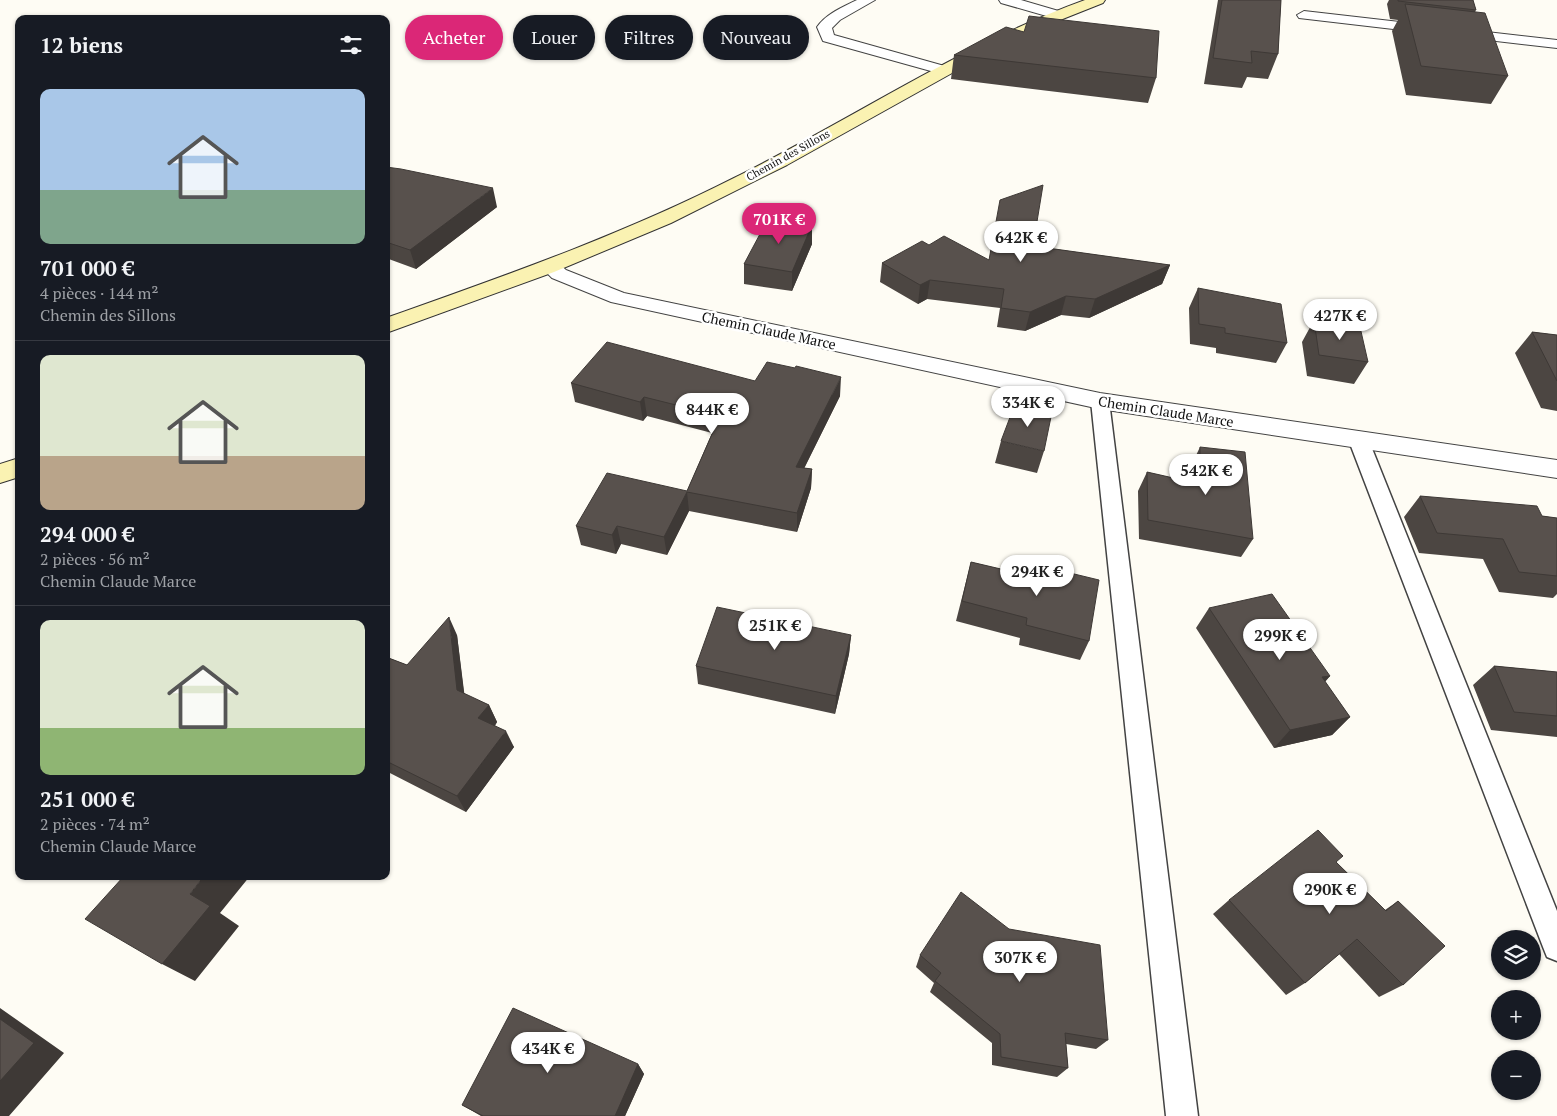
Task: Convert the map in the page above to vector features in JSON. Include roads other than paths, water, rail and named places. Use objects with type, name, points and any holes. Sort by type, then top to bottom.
[{"type":"main road","name":"Chemin des Sillons","points":[[390,325],[550,266],[631,234],[704,201],[1010,35],[1057,14],[1098,0]]},
{"type":"main road","points":[[0,474],[15,468]]},
{"type":"street","points":[[868,0],[835,16],[824,26],[828,38],[943,70]]},
{"type":"street","points":[[1006,0],[1057,14]]},
{"type":"street","points":[[1304,15],[1557,44]]},
{"type":"street","name":"Chemin Claude Marce","points":[[550,266],[559,274],[618,298],[1100,401],[1557,469]]},
{"type":"lane","points":[[1100,401],[1182,1116]]},
{"type":"lane","points":[[1359,441],[1557,947]]}]
